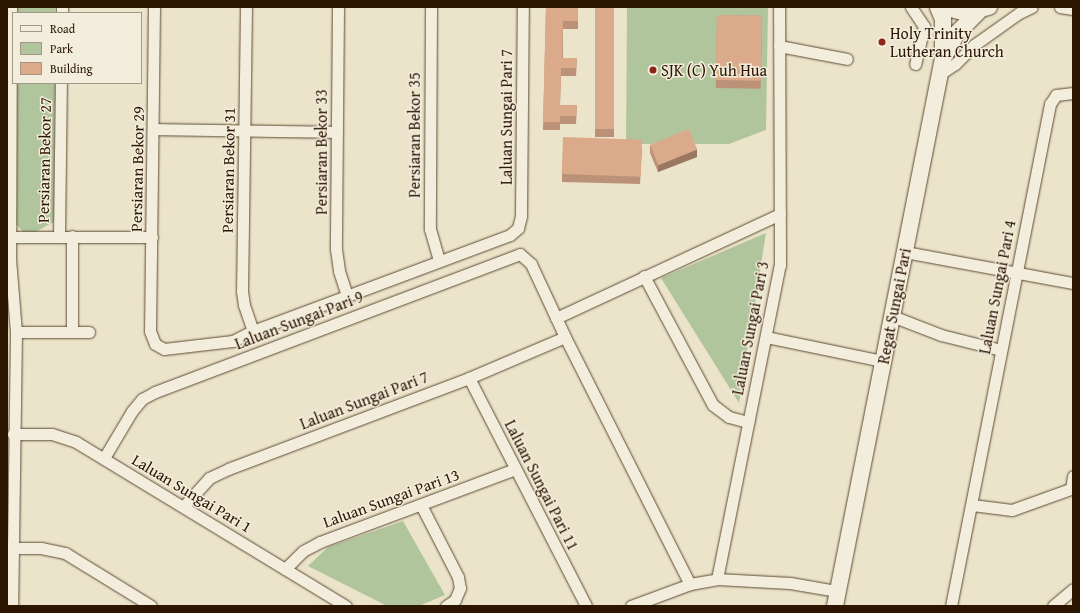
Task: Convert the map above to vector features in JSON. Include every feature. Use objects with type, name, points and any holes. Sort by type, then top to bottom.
[{"type":"main road","name":"Regat Sungai Pari","points":[[836,599],[942,66],[943,19],[938,7]]},
{"type":"main road","points":[[944,7],[966,13],[984,10]]},
{"type":"main road","points":[[942,66],[957,33],[984,10]]},
{"type":"street","points":[[11,7],[9,283],[16,332],[11,384],[13,434],[12,548],[10,568],[12,606]]},
{"type":"street","name":"Persiaran Bekor 29","points":[[154,7],[154,128],[150,331],[155,344],[164,349],[220,344],[253,331]]},
{"type":"street","name":"Persiaran Bekor 31","points":[[246,7],[242,291],[244,305],[253,331]]},
{"type":"street","name":"Persiaran Bekor 33","points":[[338,7],[336,249],[339,270],[347,296]]},
{"type":"street","name":"Persiaran Bekor 35","points":[[431,7],[430,229],[440,261]]},
{"type":"street","name":"Laluan Sungai Pari 7","points":[[440,261],[510,234],[518,228],[521,216],[523,7]]},
{"type":"street","name":"Laluan Sungai Pari 3","points":[[717,579],[780,265],[779,7]]},
{"type":"street","points":[[911,7],[924,26],[915,64]]},
{"type":"street","points":[[942,66],[955,64],[980,41],[1019,13],[1032,7]]},
{"type":"street","points":[[1060,7],[1073,9]]},
{"type":"street","points":[[779,46],[847,59]]},
{"type":"street","name":"Persiaran Bekor 27","points":[[59,237],[61,84]]},
{"type":"street","name":"Laluan Sungai Pari 4","points":[[951,606],[972,505],[1015,273],[1050,104],[1056,94],[1073,93]]},
{"type":"street","points":[[154,128],[337,132]]},
{"type":"street","points":[[690,584],[556,318],[780,214]]},
{"type":"street","points":[[72,236],[72,332]]},
{"type":"street","points":[[10,237],[152,237]]},
{"type":"street","points":[[905,252],[1073,283]]},
{"type":"street","name":"Laluan Sungai Pari 9","points":[[104,458],[132,411],[142,399],[155,392],[512,255],[520,254],[531,264],[556,318]]},
{"type":"street","points":[[253,331],[440,261]]},
{"type":"street","points":[[644,276],[713,405],[729,417],[748,422]]},
{"type":"street","points":[[892,316],[941,335],[1001,350]]},
{"type":"street","points":[[16,332],[89,332]]},
{"type":"street","name":"Laluan Sungai Pari 7","points":[[184,506],[209,478],[228,469],[469,378],[565,337]]},
{"type":"street","points":[[766,337],[883,361]]},
{"type":"street","name":"Laluan Sungai Pari 11","points":[[469,378],[586,606]]},
{"type":"street","name":"Laluan Sungai Pari 1","points":[[13,434],[52,434],[65,436],[184,506],[346,606]]},
{"type":"street","name":"Laluan Sungai Pari 13","points":[[284,569],[303,551],[320,542],[516,469]]},
{"type":"street","points":[[972,505],[1012,510],[1072,488],[1073,476]]},
{"type":"street","points":[[420,505],[458,577],[460,588],[455,600],[446,606]]},
{"type":"street","points":[[12,548],[41,548],[64,553],[150,606]]},
{"type":"street","points":[[631,606],[690,584],[717,579],[790,582],[836,599]]},
{"type":"street","points":[[1053,606],[1073,589]]},
{"type":"green space","points":[[18,7],[55,7],[55,12],[18,12]]},
{"type":"green space","points":[[627,7],[768,7],[766,130],[729,144],[626,144]]},
{"type":"green space","points":[[17,84],[55,84],[54,222],[35,232],[23,232],[16,224]]},
{"type":"green space","points":[[766,233],[739,403],[661,278]]},
{"type":"green space","points":[[403,521],[445,595],[419,606],[387,606],[308,566],[328,547]]},
{"type":"building","points":[[546,7],[578,7],[578,21],[563,21],[562,58],[577,58],[576,68],[561,68],[560,105],[577,105],[576,116],[560,116],[560,122],[543,122]]},
{"type":"building","points":[[595,7],[614,7],[614,129],[595,129]]},
{"type":"building","points":[[717,15],[762,16],[761,81],[716,80]]},
{"type":"building","points":[[689,129],[697,149],[658,165],[650,145]]},
{"type":"building","points":[[563,137],[642,140],[641,177],[562,174]]},
{"type":"place","name":"Holy Trinity Lutheran Church","points":[[882,42]]},
{"type":"place","name":"SJK (C) Yuh Hua","points":[[653,70]]}]
